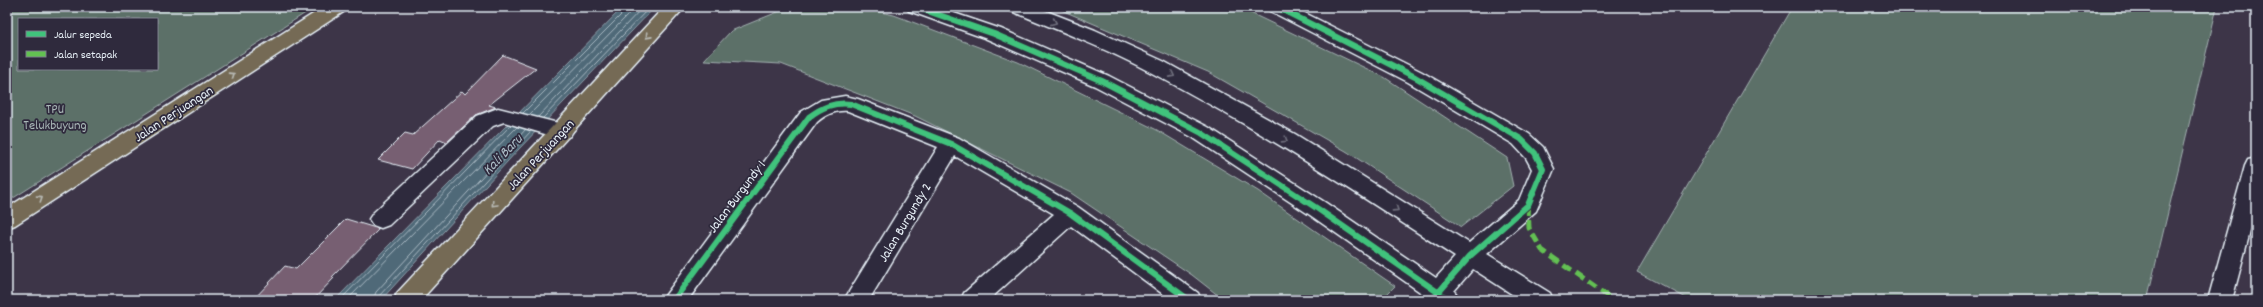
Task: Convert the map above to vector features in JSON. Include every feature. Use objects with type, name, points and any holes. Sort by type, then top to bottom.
[{"type":"main road","name":"Jalan Perjuangan","points":[[7,219],[338,7]]},
{"type":"main road","name":"Jalan Perjuangan","points":[[406,300],[555,129],[677,9]]},
{"type":"street","points":[[916,7],[994,34],[1102,81],[1200,132],[1318,209],[1439,298],[1470,256],[1528,205],[1543,169],[1535,154],[1521,139],[1415,77],[1277,7]]},
{"type":"street","points":[[1018,7],[1138,57],[1232,107],[1541,300]]},
{"type":"street","name":"Jalan Burgundy 1","points":[[674,300],[809,117],[819,109],[841,102],[851,104],[951,144]]},
{"type":"street","points":[[381,219],[485,121],[498,115],[504,115],[555,129]]},
{"type":"street","points":[[951,144],[1070,213],[1189,300]]},
{"type":"street","name":"Jalan Burgundy 2","points":[[856,300],[951,144]]},
{"type":"street","points":[[2220,300],[2256,166]]},
{"type":"street","points":[[973,300],[1070,213]]},
{"type":"green space","name":"TPU Telukbuyung","points":[[7,7],[315,7],[7,202]]},
{"type":"green space","points":[[790,7],[858,7],[894,15],[1018,62],[1157,130],[1258,191],[1395,286],[1381,300],[1224,300],[1192,275],[1071,193],[915,116],[781,64],[704,60],[731,31]]},
{"type":"green space","points":[[1054,7],[1238,7],[1384,77],[1507,158],[1513,186],[1461,227],[1346,151],[1208,72]]},
{"type":"green space","points":[[1792,7],[2217,7],[2147,300],[1690,300],[1637,272]]},
{"type":"water","name":"Kali Baru","points":[[623,7],[655,7],[518,150],[381,300],[335,300]]},
{"type":"building","points":[[503,55],[536,68],[489,105],[496,107],[476,115],[447,142],[440,139],[412,169],[378,160],[405,133],[413,135],[462,91],[465,94]]},
{"type":"building","points":[[346,219],[379,229],[332,277],[334,278],[313,300],[253,300],[285,266],[296,269]]},
{"type":"marked path","points":[[1528,205],[1529,228],[1542,250],[1613,300]]},
{"type":"cycle path","points":[[916,7],[994,34],[1102,81],[1200,132],[1318,209],[1449,300]]},
{"type":"cycle path","points":[[1277,7],[1415,77],[1521,139],[1535,153],[1543,169],[1528,205],[1470,256],[1432,300]]},
{"type":"cycle path","points":[[674,300],[809,117],[828,105],[839,103],[851,104],[951,144],[1070,213],[1189,300]]}]
